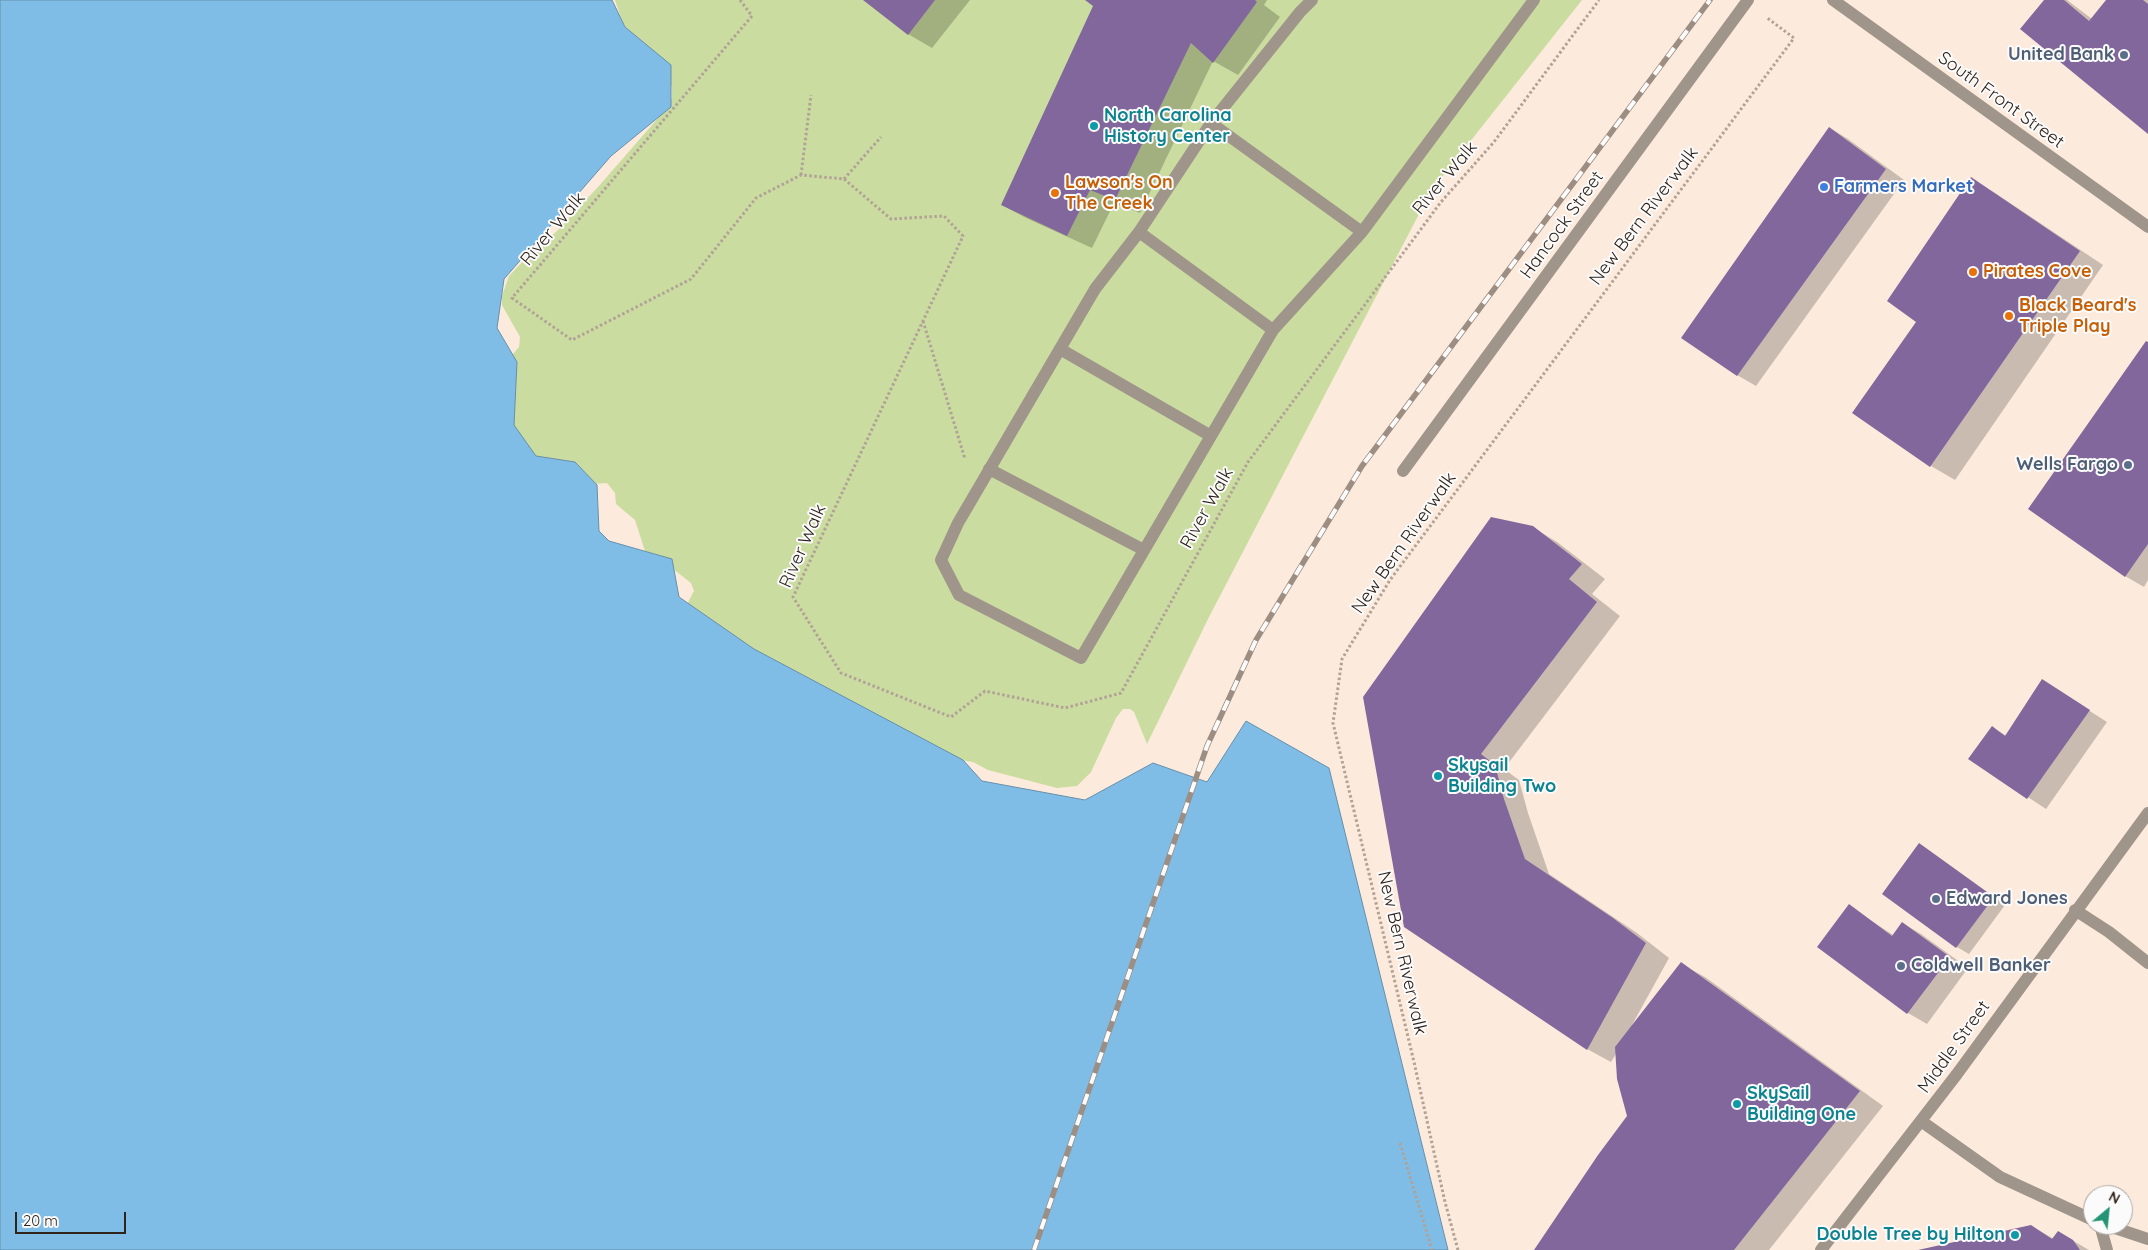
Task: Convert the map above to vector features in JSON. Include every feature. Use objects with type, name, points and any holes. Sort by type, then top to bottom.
[{"type":"street","points":[[1312,0],[1300,12],[1210,123],[1138,232],[1095,290],[958,522],[941,560],[959,595],[1081,658],[1273,330],[1362,232],[1534,0]]},
{"type":"street","name":"Hancock Street","points":[[1403,472],[1748,0]]},
{"type":"street","name":"South Front Street","points":[[1833,0],[2148,227]]},
{"type":"street","points":[[1210,123],[1362,232]]},
{"type":"street","points":[[1138,232],[1273,330]]},
{"type":"street","points":[[1060,349],[1211,436]]},
{"type":"street","points":[[989,469],[1144,550]]},
{"type":"street","name":"Middle Street","points":[[1821,1250],[1921,1121],[2148,813]]},
{"type":"street","points":[[2075,910],[2109,932],[2148,963]]},
{"type":"street","points":[[1921,1121],[2000,1177],[2083,1215]]},
{"type":"street","points":[[2133,1234],[2148,1239]]},
{"type":"street","points":[[2103,1235],[2108,1250]]},
{"type":"path","name":"River Walk","points":[[740,0],[752,16],[512,298],[572,340],[691,279],[756,198],[802,175]]},
{"type":"path","name":"River Walk","points":[[844,179],[891,219],[944,216],[963,236],[793,596],[841,673],[952,717],[985,691],[1066,708],[1121,693],[1248,462],[1441,202],[1494,142],[1600,0]]},
{"type":"path","name":"New Bern Riverwalk","points":[[1458,1250],[1445,1202],[1333,723],[1342,659],[1390,580],[1794,38],[1762,14]]},
{"type":"path","points":[[811,95],[802,175],[844,179],[881,137]]},
{"type":"path","points":[[923,320],[968,466]]},
{"type":"path","points":[[1400,1144],[1432,1250]]},
{"type":"green space","points":[[615,0],[1582,0],[1431,191],[1209,617],[1147,744],[1134,712],[1130,709],[1123,709],[1116,718],[1091,772],[1077,786],[1057,788],[988,770],[973,762],[960,760],[683,612],[694,591],[691,583],[654,554],[645,551],[635,520],[616,504],[615,493],[607,483],[594,484],[583,507],[470,404],[519,347],[520,337],[502,305],[502,296],[509,276],[526,258],[557,231],[598,187],[666,109],[672,98],[672,87],[660,62],[627,29],[622,21]]},
{"type":"water","points":[[0,0],[612,0],[625,27],[671,65],[671,107],[611,156],[504,279],[497,328],[517,362],[514,425],[536,456],[575,462],[597,485],[599,531],[609,541],[672,559],[679,597],[754,649],[963,760],[982,781],[1085,800],[1153,763],[1207,782],[1246,721],[1329,768],[1448,1250],[0,1250]]},
{"type":"building","points":[[863,0],[935,0],[908,35]]},
{"type":"building","name":"North Carolina History Center","points":[[1085,0],[1255,0],[1257,2],[1213,63],[1191,43],[1115,200],[1090,190],[1067,236],[1001,205],[1093,6]]},
{"type":"building","points":[[2044,0],[2064,0],[2089,21],[2106,0],[2143,0],[2148,4],[2148,134],[2020,29]]},
{"type":"building","points":[[1829,127],[1886,169],[1737,376],[1681,338]]},
{"type":"building","points":[[1971,177],[2080,251],[1930,467],[1852,413],[1916,322],[1887,301]]},
{"type":"building","points":[[2146,341],[2148,342],[2148,544],[2125,577],[2028,509]]},
{"type":"building","name":"Skysail Building Two","points":[[1491,517],[1533,526],[1582,564],[1569,579],[1597,602],[1481,754],[1495,765],[1504,799],[1525,859],[1613,918],[1646,943],[1587,1050],[1404,927],[1363,697]]},
{"type":"building","points":[[2042,679],[2090,710],[2027,799],[1968,759],[1992,726],[2005,736]]},
{"type":"building","points":[[1919,843],[1994,897],[1956,948],[1882,894]]},
{"type":"building","points":[[1849,904],[1892,936],[1902,922],[1950,957],[1907,1014],[1817,947]]},
{"type":"building","name":"SkySail Building One","points":[[1681,962],[1860,1091],[1734,1250],[1534,1250],[1598,1155],[1627,1116],[1617,1079],[1615,1047]]},
{"type":"building","name":"Double Tree by Hilton","points":[[2031,1225],[2052,1239],[2058,1231],[2073,1240],[2080,1250],[1918,1250]]},
{"type":"railway","points":[[1034,1250],[1207,746],[1256,640],[1362,466],[1710,0]]},
{"type":"place","name":"United Bank","points":[[2124,55]]},
{"type":"place","name":"North Carolina History Center","points":[[1094,126]]},
{"type":"place","name":"Farmers Market","points":[[1824,187]]},
{"type":"place","name":"Lawson's On The Creek","points":[[1055,193]]},
{"type":"place","name":"Pirates Cove","points":[[1973,272]]},
{"type":"place","name":"Black Beard's Triple Play","points":[[2009,316]]},
{"type":"place","name":"Wells Fargo","points":[[2128,465]]},
{"type":"place","name":"Skysail Building Two","points":[[1438,776]]},
{"type":"place","name":"Edward Jones","points":[[1936,899]]},
{"type":"place","name":"Coldwell Banker","points":[[1901,966]]},
{"type":"place","name":"SkySail Building One","points":[[1737,1104]]},
{"type":"place","name":"Double Tree by Hilton","points":[[2015,1235]]}]
